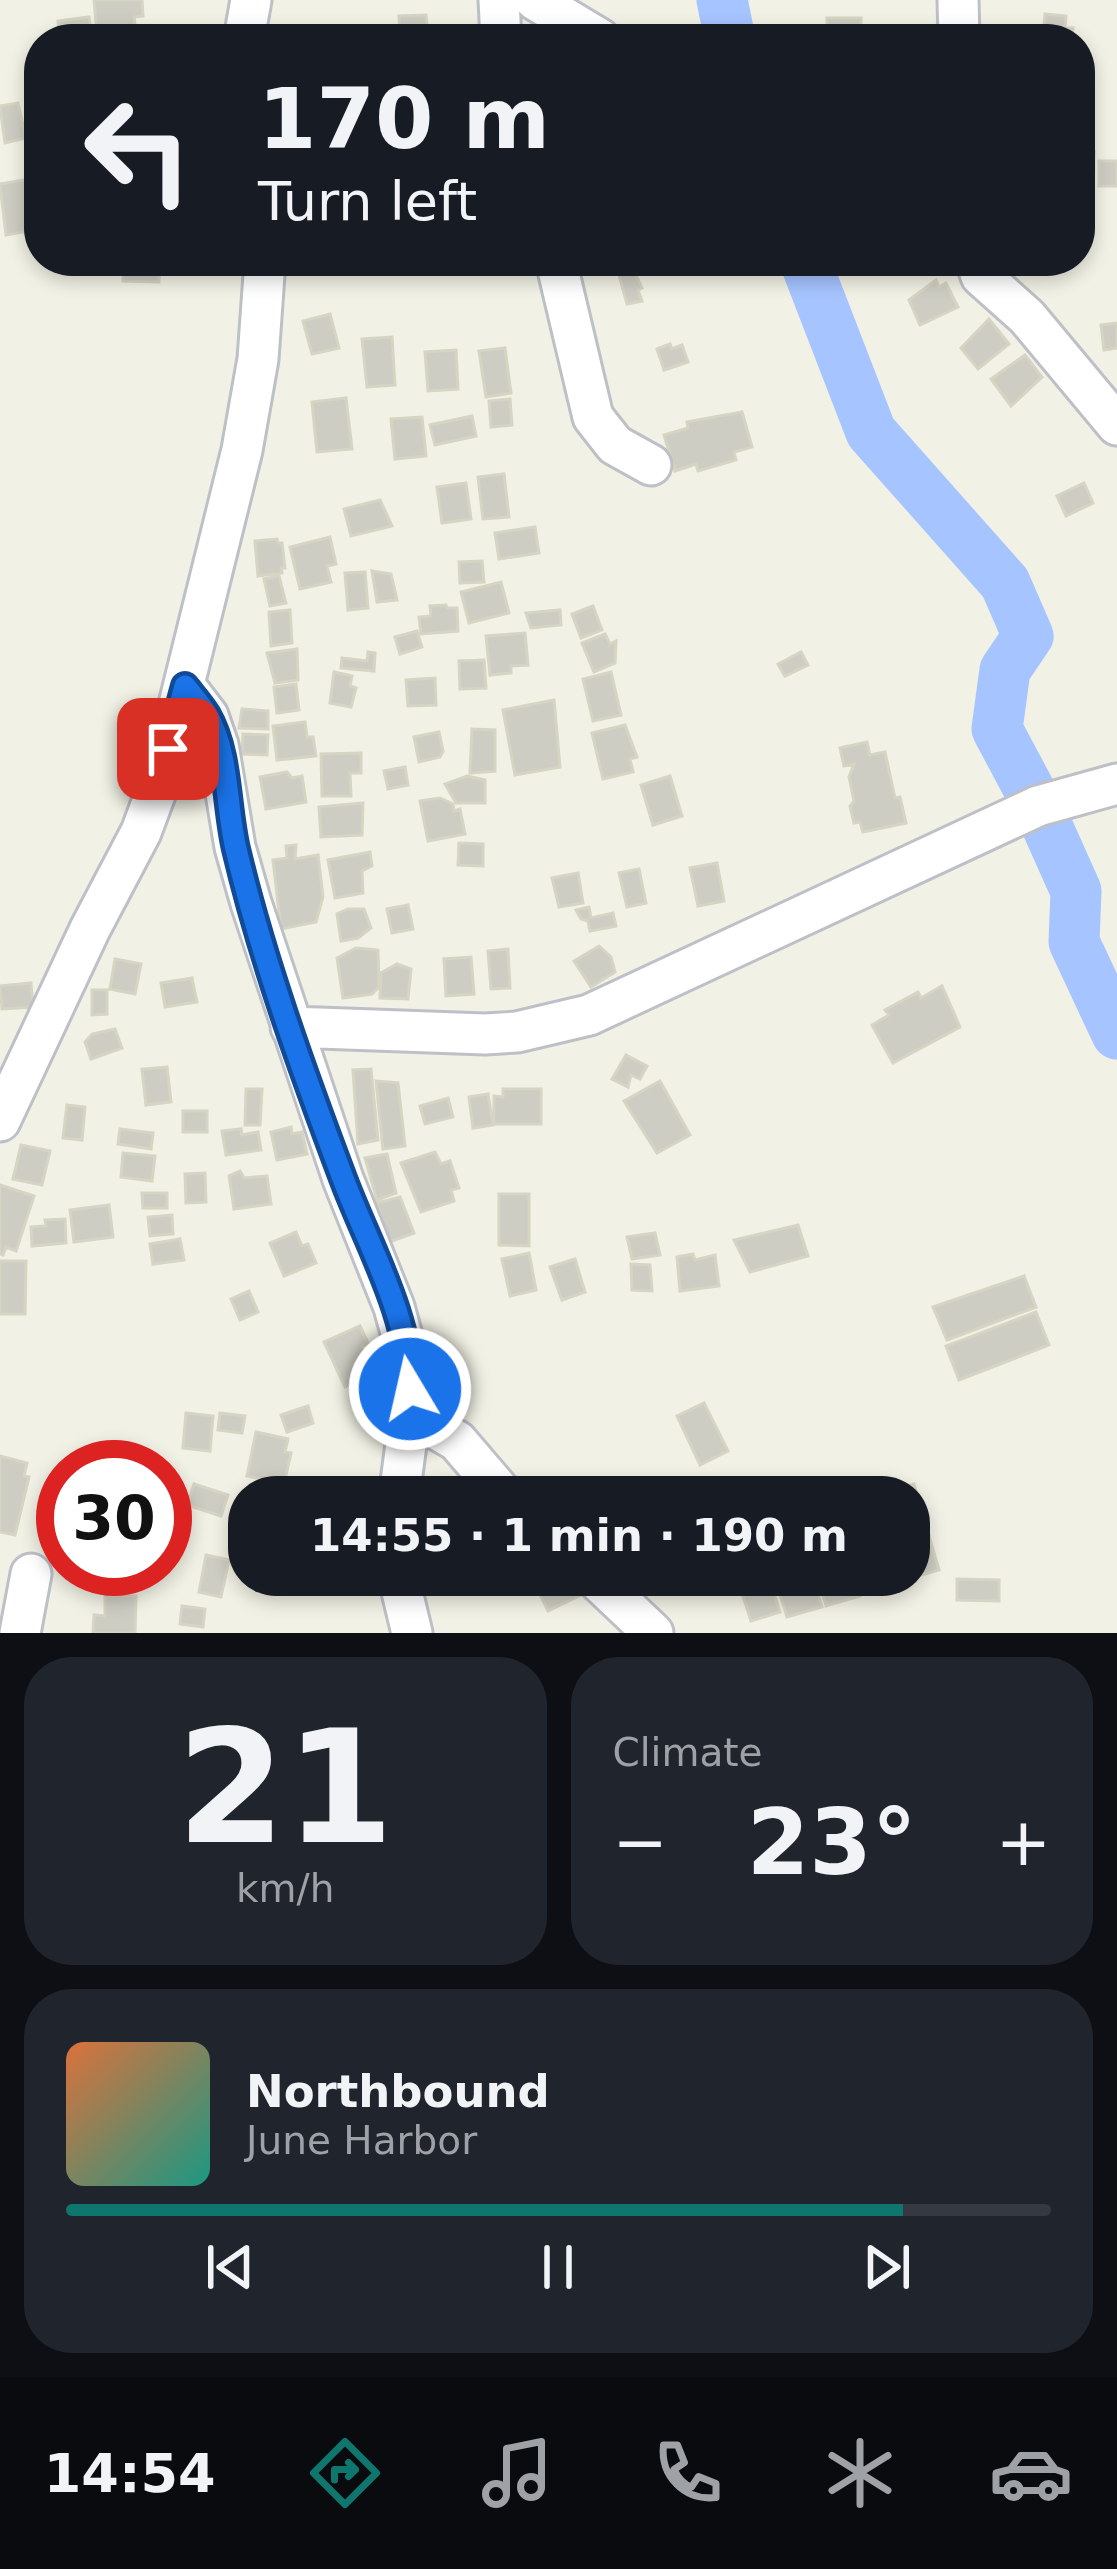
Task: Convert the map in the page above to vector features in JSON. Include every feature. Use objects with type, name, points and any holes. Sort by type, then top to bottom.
[{"type":"street","points":[[536,0],[575,24]]},
{"type":"street","points":[[0,1121],[141,832],[160,781],[242,450],[258,358],[264,276]]},
{"type":"street","points":[[560,276],[593,417],[615,445],[651,465]]},
{"type":"street","points":[[983,276],[1027,317],[1117,425]]},
{"type":"street","points":[[185,686],[208,716],[218,745],[235,847],[291,1027],[343,1179],[394,1307],[410,1365],[410,1414],[402,1476]]},
{"type":"street","points":[[291,1027],[485,1034],[517,1032],[589,1015],[1038,806],[1117,784]]},
{"type":"street","points":[[410,1414],[457,1441],[487,1476]]},
{"type":"street","points":[[20,1633],[32,1574]]},
{"type":"street","points":[[403,1596],[412,1633]]},
{"type":"street","points":[[614,1596],[653,1633]]},
{"type":"building","points":[[94,0],[142,0],[143,16],[134,17],[135,24],[96,24]]},
{"type":"building","points":[[1045,14],[1066,16],[1065,24],[1044,24]]},
{"type":"building","points":[[426,15],[427,24],[399,24],[399,16]]},
{"type":"building","points":[[89,17],[90,24],[58,24]]},
{"type":"building","points":[[827,18],[861,18],[861,24],[827,24]]},
{"type":"building","points":[[18,103],[24,138],[5,143],[0,106]]},
{"type":"building","points":[[1099,161],[1117,161],[1117,186],[1099,186]]},
{"type":"building","points":[[24,180],[24,232],[6,235],[0,184]]},
{"type":"building","points":[[123,276],[159,276],[159,282],[123,281]]},
{"type":"building","points":[[619,276],[636,276],[642,301],[627,304]]},
{"type":"building","points":[[936,280],[939,287],[946,283],[958,307],[920,325],[909,300]]},
{"type":"building","points":[[330,314],[339,348],[312,354],[303,321]]},
{"type":"building","points":[[989,319],[1009,344],[978,369],[961,348]]},
{"type":"building","points":[[1117,323],[1117,348],[1104,350],[1101,325]]},
{"type":"building","points":[[392,337],[395,385],[367,387],[362,339]]},
{"type":"building","points":[[670,344],[672,349],[682,345],[688,362],[664,370],[657,349]]},
{"type":"building","points":[[505,348],[511,393],[486,397],[479,351]]},
{"type":"building","points":[[456,350],[458,389],[428,391],[425,352]]},
{"type":"building","points":[[1025,355],[1042,377],[1011,406],[991,379]]},
{"type":"building","points":[[346,398],[352,449],[317,452],[312,402]]},
{"type":"building","points":[[510,399],[512,425],[491,427],[489,401]]},
{"type":"building","points":[[742,412],[752,447],[734,452],[736,460],[698,471],[696,464],[675,471],[664,435],[688,428],[687,422]]},
{"type":"building","points":[[472,416],[476,436],[435,445],[430,425]]},
{"type":"building","points":[[422,417],[426,456],[395,459],[391,419]]},
{"type":"building","points":[[504,474],[509,517],[483,519],[478,477]]},
{"type":"building","points":[[466,483],[471,519],[442,523],[437,487]]},
{"type":"building","points":[[1084,483],[1093,503],[1066,516],[1057,496]]},
{"type":"building","points":[[380,500],[392,526],[351,536],[344,509]]},
{"type":"building","points":[[535,527],[539,553],[499,559],[495,533]]},
{"type":"building","points":[[330,537],[336,564],[327,566],[331,582],[300,589],[290,547]]},
{"type":"building","points":[[277,539],[282,543],[285,568],[282,573],[258,576],[255,541]]},
{"type":"building","points":[[482,561],[484,582],[460,583],[459,562]]},
{"type":"building","points":[[372,571],[391,574],[397,600],[377,602]]},
{"type":"building","points":[[365,572],[368,608],[348,610],[345,573]]},
{"type":"building","points":[[279,576],[286,603],[270,606],[264,579]]},
{"type":"building","points":[[501,582],[509,613],[469,623],[461,592]]},
{"type":"building","points":[[430,606],[457,608],[458,631],[421,634],[419,617],[431,616]]},
{"type":"building","points":[[593,606],[602,630],[581,638],[572,614]]},
{"type":"building","points":[[290,610],[292,643],[271,646],[269,612]]},
{"type":"building","points":[[560,610],[561,625],[531,628],[526,613]]},
{"type":"building","points":[[417,631],[422,647],[400,654],[395,637]]},
{"type":"building","points":[[525,633],[528,665],[490,675],[486,636]]},
{"type":"building","points":[[605,634],[610,644],[616,641],[615,663],[594,672],[582,643]]},
{"type":"building","points":[[297,649],[298,680],[275,683],[267,653]]},
{"type":"building","points":[[368,652],[375,653],[374,671],[341,668],[342,658],[367,661]]},
{"type":"building","points":[[801,652],[808,665],[785,676],[778,664]]},
{"type":"building","points":[[484,660],[486,688],[460,689],[459,661]]},
{"type":"building","points":[[334,672],[352,676],[350,686],[356,688],[351,707],[330,703]]},
{"type":"building","points":[[611,672],[621,715],[593,721],[583,679]]},
{"type":"building","points":[[435,678],[436,705],[408,706],[406,680]]},
{"type":"building","points":[[296,684],[299,710],[277,713],[274,687]]},
{"type":"building","points":[[554,700],[560,767],[515,775],[503,710]]},
{"type":"building","points":[[242,709],[268,711],[268,729],[239,728]]},
{"type":"building","points":[[305,722],[316,756],[277,760],[273,726]]},
{"type":"building","points":[[625,725],[637,757],[630,759],[633,772],[603,779],[592,733]]},
{"type":"building","points":[[472,729],[495,730],[495,771],[470,773]]},
{"type":"building","points":[[439,732],[440,757],[419,762],[414,737]]},
{"type":"building","points":[[243,734],[268,735],[267,755],[242,754]]},
{"type":"building","points":[[867,742],[870,755],[885,752],[906,823],[863,832],[860,822],[854,823],[850,806],[854,801],[849,777],[854,764],[844,766],[840,748]]},
{"type":"building","points":[[361,753],[361,773],[350,773],[351,796],[322,796],[321,754]]},
{"type":"building","points":[[405,767],[408,785],[388,789],[384,771]]},
{"type":"building","points":[[287,772],[292,778],[302,776],[306,802],[266,809],[260,777]]},
{"type":"building","points":[[467,776],[485,780],[485,803],[456,803],[445,784]]},
{"type":"building","points":[[670,776],[682,816],[653,825],[641,785]]},
{"type":"building","points":[[440,798],[453,804],[454,811],[460,809],[465,834],[428,841],[420,801]]},
{"type":"building","points":[[363,803],[362,835],[321,837],[319,807]]},
{"type":"building","points":[[459,843],[483,844],[483,866],[458,865]]},
{"type":"building","points":[[296,845],[295,859],[318,855],[323,897],[316,922],[281,929],[273,860],[287,858],[286,846]]},
{"type":"building","points":[[370,852],[372,866],[362,871],[363,893],[335,898],[328,860]]},
{"type":"building","points":[[717,863],[724,901],[698,906],[690,868]]},
{"type":"building","points":[[639,869],[646,903],[627,907],[619,873]]},
{"type":"building","points":[[578,873],[583,903],[559,907],[552,878]]},
{"type":"building","points":[[408,905],[413,929],[392,933],[387,909]]},
{"type":"building","points":[[589,907],[591,918],[613,913],[616,926],[590,931],[588,921],[576,910]]},
{"type":"building","points":[[364,909],[371,928],[358,938],[341,941],[337,914]]},
{"type":"building","points":[[599,946],[611,957],[615,972],[591,987],[574,961]]},
{"type":"building","points":[[356,948],[378,950],[379,987],[372,994],[343,998],[337,958]]},
{"type":"building","points":[[508,949],[510,988],[491,989],[488,951]]},
{"type":"building","points":[[471,957],[474,994],[446,996],[444,959]]},
{"type":"building","points":[[115,959],[141,964],[135,994],[110,989]]},
{"type":"building","points":[[397,964],[411,969],[408,999],[380,998],[381,973]]},
{"type":"building","points":[[192,978],[197,1002],[165,1007],[161,983]]},
{"type":"building","points":[[31,983],[33,1007],[2,1009],[0,986]]},
{"type":"building","points":[[942,986],[960,1027],[893,1063],[872,1025],[889,1015],[885,1010],[918,992],[921,998]]},
{"type":"building","points":[[92,990],[107,990],[107,1014],[92,1015]]},
{"type":"building","points":[[115,1029],[122,1048],[91,1059],[85,1042],[92,1034]]},
{"type":"building","points":[[626,1055],[647,1066],[640,1079],[631,1075],[628,1087],[612,1079]]},
{"type":"building","points":[[167,1067],[171,1102],[146,1105],[142,1069]]},
{"type":"building","points":[[371,1069],[378,1140],[358,1144],[353,1070]]},
{"type":"building","points":[[376,1081],[398,1083],[405,1146],[383,1149]]},
{"type":"building","points":[[660,1081],[690,1135],[657,1153],[624,1101]]},
{"type":"building","points":[[246,1089],[262,1089],[260,1125],[245,1125]]},
{"type":"building","points":[[503,1089],[541,1089],[541,1124],[494,1124],[494,1096],[503,1097]]},
{"type":"building","points":[[488,1094],[493,1125],[473,1128],[469,1097]]},
{"type":"building","points":[[448,1098],[453,1117],[425,1124],[420,1106]]},
{"type":"building","points":[[67,1105],[85,1107],[82,1140],[63,1138]]},
{"type":"building","points":[[183,1111],[207,1111],[207,1132],[183,1132]]},
{"type":"building","points":[[291,1127],[292,1134],[302,1132],[307,1154],[277,1160],[271,1132]]},
{"type":"building","points":[[120,1129],[153,1133],[151,1149],[118,1144]]},
{"type":"building","points":[[241,1129],[242,1135],[258,1132],[261,1150],[226,1155],[222,1131]]},
{"type":"building","points":[[21,1145],[50,1151],[42,1185],[13,1179]]},
{"type":"building","points":[[435,1152],[441,1164],[450,1161],[459,1188],[451,1190],[454,1201],[421,1212],[401,1163]]},
{"type":"building","points":[[123,1153],[155,1156],[152,1181],[121,1177]]},
{"type":"building","points":[[387,1154],[396,1193],[377,1200],[365,1158]]},
{"type":"building","points":[[240,1171],[244,1178],[267,1176],[271,1204],[234,1209],[229,1176]]},
{"type":"building","points":[[205,1173],[206,1202],[186,1203],[185,1174]]},
{"type":"building","points":[[0,1185],[34,1196],[16,1251],[6,1247],[3,1255],[0,1254]]},
{"type":"building","points":[[142,1193],[167,1193],[167,1208],[143,1208]]},
{"type":"building","points":[[499,1194],[529,1194],[529,1246],[499,1245]]},
{"type":"building","points":[[400,1197],[414,1233],[389,1242],[377,1203]]},
{"type":"building","points":[[109,1205],[113,1237],[74,1242],[70,1210]]},
{"type":"building","points":[[172,1215],[173,1234],[150,1236],[148,1217]]},
{"type":"building","points":[[65,1219],[66,1243],[32,1246],[31,1227],[46,1226],[45,1220]]},
{"type":"building","points":[[798,1225],[808,1256],[750,1272],[734,1240]]},
{"type":"building","points":[[296,1232],[316,1263],[284,1276],[270,1243]]},
{"type":"building","points":[[655,1233],[660,1255],[632,1259],[627,1237]]},
{"type":"building","points":[[180,1239],[184,1260],[153,1264],[150,1244]]},
{"type":"building","points":[[529,1253],[536,1290],[510,1296],[502,1259]]},
{"type":"building","points":[[693,1254],[695,1260],[715,1255],[719,1286],[680,1291],[677,1257]]},
{"type":"building","points":[[575,1259],[585,1292],[562,1300],[550,1267]]},
{"type":"building","points":[[0,1261],[26,1261],[25,1314],[0,1314]]},
{"type":"building","points":[[631,1264],[650,1265],[652,1291],[632,1290]]},
{"type":"building","points":[[1024,1276],[1036,1307],[947,1340],[933,1307]]},
{"type":"building","points":[[249,1291],[258,1312],[240,1320],[231,1299]]},
{"type":"building","points":[[1036,1312],[1049,1345],[959,1380],[946,1346]]},
{"type":"building","points":[[360,1326],[368,1343],[361,1347],[374,1374],[345,1387],[324,1342]]},
{"type":"building","points":[[704,1403],[728,1451],[700,1465],[677,1416]]},
{"type":"building","points":[[308,1406],[313,1423],[287,1432],[281,1415]]},
{"type":"building","points":[[186,1413],[213,1416],[210,1451],[192,1449],[192,1440],[184,1440]]},
{"type":"building","points":[[220,1413],[245,1416],[242,1433],[218,1430]]},
{"type":"building","points":[[256,1432],[288,1439],[285,1452],[291,1453],[286,1476],[247,1476]]},
{"type":"building","points":[[0,1456],[27,1463],[24,1476],[29,1477],[15,1535],[0,1532]]},
{"type":"building","points":[[194,1484],[228,1495],[221,1516],[192,1507]]},
{"type":"building","points":[[930,1539],[939,1570],[930,1573]]},
{"type":"building","points":[[206,1555],[228,1560],[221,1597],[199,1592]]},
{"type":"building","points":[[957,1579],[999,1580],[999,1601],[957,1600]]},
{"type":"building","points":[[105,1596],[136,1596],[135,1633],[93,1633],[94,1615],[105,1616]]},
{"type":"building","points":[[541,1596],[579,1596],[548,1611]]},
{"type":"building","points":[[743,1596],[775,1596],[780,1612],[751,1621]]},
{"type":"building","points":[[780,1596],[819,1596],[822,1607],[787,1617]]},
{"type":"building","points":[[823,1596],[860,1596],[826,1606]]},
{"type":"building","points":[[182,1606],[205,1609],[203,1627],[180,1624]]},
{"type":"waterway","points":[[722,0],[727,24]]},
{"type":"waterway","points":[[811,276],[871,432],[1005,583],[1028,636],[1005,670],[997,729],[1076,891],[1074,942],[1117,1034]]},
{"type":"route","points":[[168,749],[185,686],[208,716],[218,745],[235,847],[251,902],[343,1179],[394,1307],[410,1365],[410,1389]]}]
